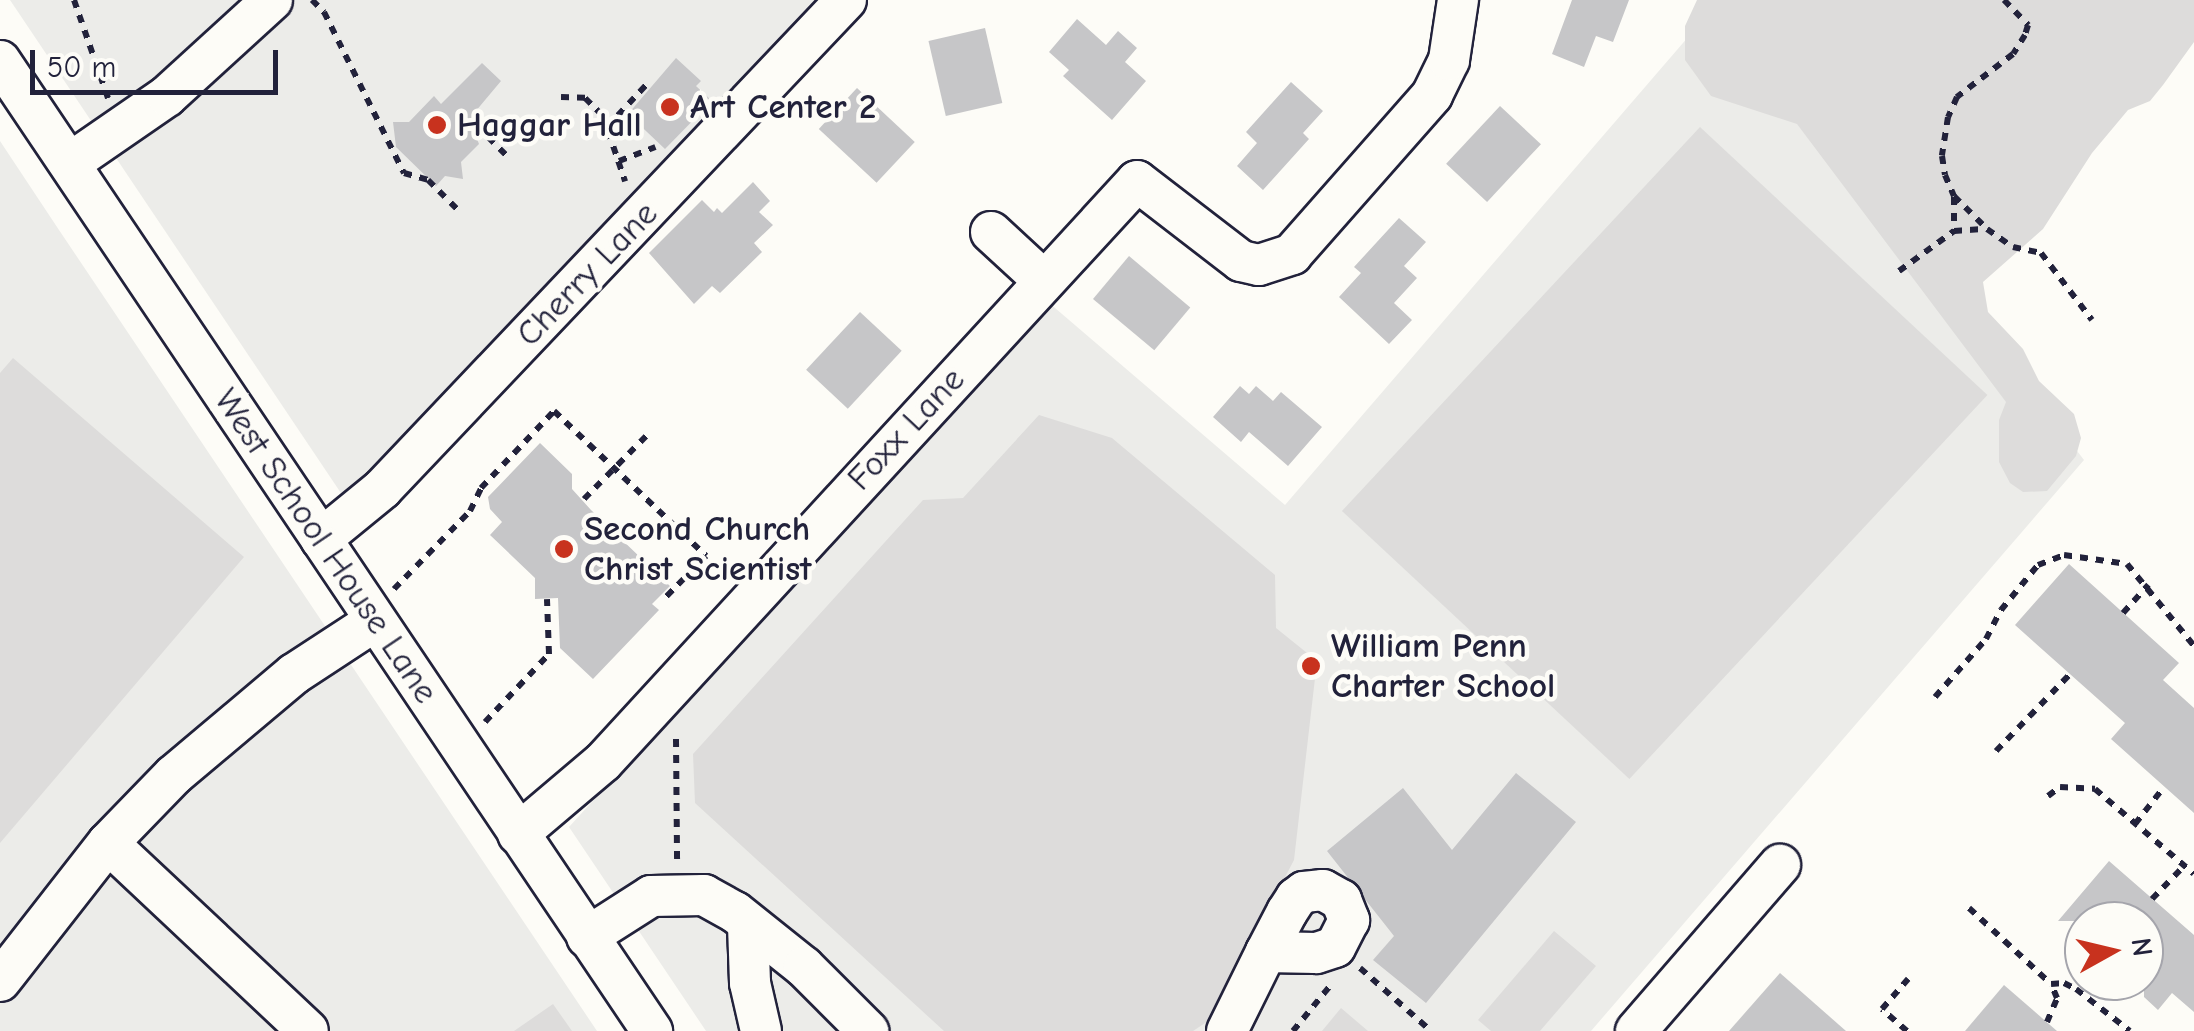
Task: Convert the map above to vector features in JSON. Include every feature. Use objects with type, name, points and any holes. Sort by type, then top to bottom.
[{"type":"street","points":[[70,163],[167,96],[272,0]]},
{"type":"street","name":"Cherry Lane","points":[[321,539],[382,489],[846,0]]},
{"type":"street","name":"Foxx Lane","points":[[518,834],[603,762],[1138,181],[1241,261],[1260,264],[1292,254],[1432,95],[1449,60],[1458,0]]},
{"type":"street","name":"West School House Lane","points":[[0,60],[321,539],[384,606],[518,834],[652,1031]]},
{"type":"street","points":[[991,232],[1043,280]]},
{"type":"street","points":[[0,980],[108,842],[174,775],[240,717],[384,606]]},
{"type":"street","points":[[108,842],[308,1031]]},
{"type":"street","points":[[1636,1031],[1780,865]]},
{"type":"street","points":[[588,937],[637,901],[666,893],[704,895],[720,901],[804,966],[868,1031]]},
{"type":"street","points":[[748,925],[750,983],[761,1031]]},
{"type":"street","points":[[1227,1031],[1266,952]]},
{"type":"path","points":[[74,0],[122,128]]},
{"type":"path","points":[[312,0],[324,12],[404,173],[428,180],[459,211]]},
{"type":"path","points":[[1954,231],[1954,196],[1942,156],[1948,117],[1956,98],[2013,54],[2028,25],[2004,0]]},
{"type":"path","points":[[607,127],[646,85]]},
{"type":"path","points":[[561,97],[585,98],[604,116],[637,223]]},
{"type":"path","points":[[477,126],[508,156]]},
{"type":"path","points":[[619,161],[660,144]]},
{"type":"path","points":[[404,173],[412,165]]},
{"type":"path","points":[[1954,196],[1987,229],[2012,246],[2041,253],[2092,320]]},
{"type":"path","points":[[1900,271],[1954,231],[1987,229]]},
{"type":"path","points":[[384,606],[470,511],[481,488],[554,410],[706,556],[662,601]]},
{"type":"path","points":[[584,500],[650,432]]},
{"type":"path","points":[[1935,697],[1986,639],[2001,610],[2050,557],[2111,559],[2127,564],[2194,646]]},
{"type":"path","points":[[2123,613],[2148,585]]},
{"type":"path","points":[[482,724],[549,654],[547,599]]},
{"type":"path","points":[[1996,751],[2070,674]]},
{"type":"path","points":[[677,866],[674,741],[686,728]]},
{"type":"path","points":[[2048,796],[2060,787],[2086,786],[2194,874]]},
{"type":"path","points":[[2135,824],[2164,787]]},
{"type":"path","points":[[2152,899],[2182,868]]},
{"type":"path","points":[[1969,908],[2051,984],[2057,998],[2046,1022]]},
{"type":"path","points":[[1351,961],[1431,1031]]},
{"type":"path","points":[[1907,1031],[1882,1009],[1908,978]]},
{"type":"path","points":[[2051,984],[2064,983]]},
{"type":"path","points":[[2091,1001],[2130,1031]]},
{"type":"shaded area","points":[[10,0],[840,0],[355,514]]},
{"type":"shaded area","points":[[1697,0],[2194,0],[2194,42],[2163,85],[2150,101],[2128,110],[2092,153],[2043,229],[1983,282],[1988,312],[2023,349],[2039,381],[2074,414],[2081,438],[2076,456],[2047,491],[2023,492],[2010,483],[1999,462],[1999,420],[2006,402],[1797,124],[1711,96],[1685,60],[1685,26]]},
{"type":"shaded area","name":"William Penn Charter School","points":[[1720,0],[1732,0],[2084,460],[1591,1031],[706,1031],[569,827],[1048,302],[1285,505]]},
{"type":"shaded area","points":[[1700,127],[1987,395],[1629,779],[1342,511]]},
{"type":"shaded area","points":[[0,141],[57,227],[597,1031],[0,1031]]},
{"type":"shaded area","points":[[13,358],[244,557],[0,843],[0,373]]},
{"type":"shaded area","points":[[1039,415],[1112,438],[1275,575],[1276,628],[1317,661],[1294,860],[1211,1019],[1193,1031],[944,1031],[695,803],[693,754],[923,500],[963,498]]},
{"type":"shaded area","points":[[1554,931],[1596,966],[1540,1031],[1491,1031],[1478,1020]]},
{"type":"shaded area","points":[[553,1004],[572,1031],[514,1031]]},
{"type":"shaded area","points":[[1341,1008],[1368,1031],[1322,1031]]},
{"type":"building","points":[[1572,0],[1629,0],[1613,42],[1596,36],[1584,67],[1552,54]]},
{"type":"building","points":[[1077,19],[1106,45],[1118,31],[1137,48],[1125,62],[1146,81],[1112,120],[1063,76],[1069,70],[1049,52]]},
{"type":"building","points":[[985,28],[1002,103],[946,116],[928,41]]},
{"type":"building","name":"Art Center 2","points":[[676,58],[701,81],[696,86],[712,101],[665,149],[628,114]]},
{"type":"building","name":"Haggar Hall","points":[[482,63],[501,81],[475,112],[481,117],[473,129],[479,144],[461,162],[463,179],[445,176],[436,186],[396,147],[393,122],[409,122],[434,96],[441,104]]},
{"type":"building","points":[[1291,82],[1323,111],[1303,133],[1309,139],[1263,190],[1237,166],[1257,143],[1246,132]]},
{"type":"building","points":[[857,88],[915,142],[877,183],[819,129]]},
{"type":"building","points":[[1500,106],[1541,144],[1487,202],[1446,164]]},
{"type":"building","points":[[753,182],[770,201],[759,212],[773,225],[754,243],[762,252],[720,293],[712,286],[694,304],[649,253],[702,200],[714,212],[717,208],[722,213]]},
{"type":"building","points":[[1399,218],[1426,242],[1404,266],[1417,278],[1394,303],[1412,320],[1389,344],[1339,297],[1361,273],[1354,267]]},
{"type":"building","points":[[1129,256],[1190,307],[1154,350],[1093,299]]},
{"type":"building","points":[[860,312],[902,351],[848,409],[806,370]]},
{"type":"building","points":[[1240,386],[1249,394],[1256,386],[1273,401],[1281,392],[1322,427],[1288,466],[1249,432],[1241,442],[1213,417]]},
{"type":"building","points":[[540,443],[572,474],[572,489],[591,510],[670,586],[652,604],[659,610],[593,679],[560,648],[558,598],[535,599],[535,578],[490,535],[502,522],[490,509],[488,497]]},
{"type":"building","points":[[2069,564],[2179,663],[2163,680],[2194,708],[2194,813],[2111,739],[2125,723],[2015,625]]},
{"type":"building","points":[[1516,773],[1576,822],[1426,1003],[1373,960],[1394,936],[1327,851],[1403,788],[1452,850]]},
{"type":"building","points":[[2109,861],[2155,901],[2075,901]]},
{"type":"building","points":[[2164,909],[2194,935],[2194,1012],[2172,993],[2158,1010],[2148,1001],[2164,1001]]},
{"type":"building","points":[[1780,973],[1846,1031],[1729,1031]]},
{"type":"building","points":[[2004,985],[2057,1031],[1965,1031]]},
{"type":"place","name":"Art Center 2","points":[[670,107]]},
{"type":"place","name":"Haggar Hall","points":[[437,125]]},
{"type":"place","name":"Second Church Christ Scientist","points":[[564,549]]},
{"type":"place","name":"William Penn Charter School","points":[[1311,666]]}]
